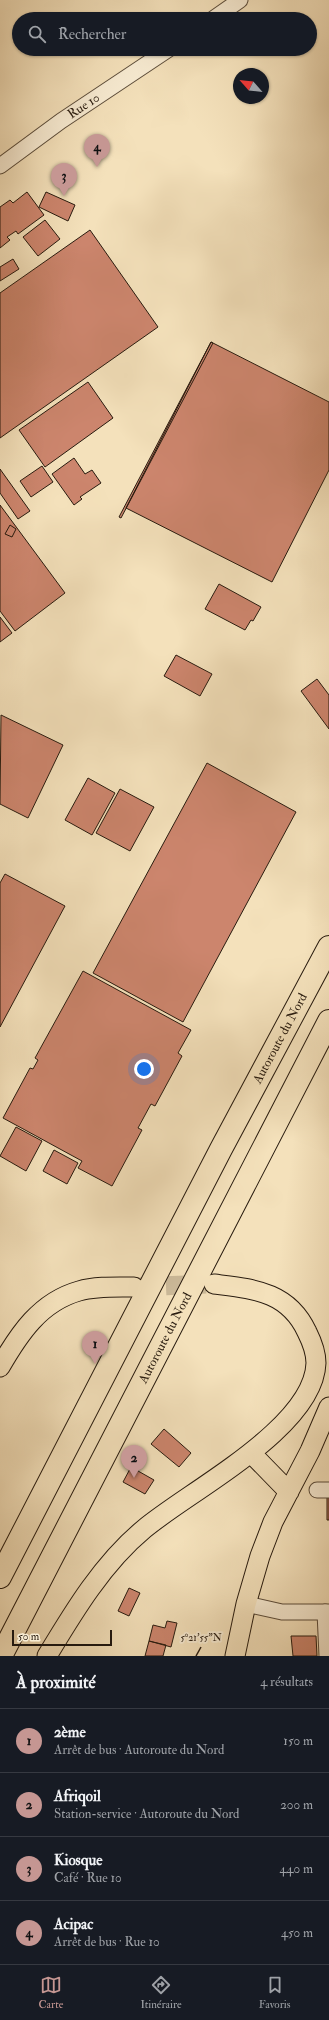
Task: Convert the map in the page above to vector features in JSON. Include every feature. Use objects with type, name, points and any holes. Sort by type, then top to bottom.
[{"type":"highway","name":"Autoroute du Nord","points":[[0,1577],[217,1156],[329,947]]},
{"type":"highway","name":"Autoroute du Nord","points":[[1,1656],[329,1020]]},
{"type":"main road","points":[[48,1656],[93,1584],[143,1529],[251,1453],[289,1418],[304,1397],[312,1382],[316,1364],[313,1344],[300,1316],[281,1300],[251,1288],[214,1284]]},
{"type":"main road","points":[[0,1367],[18,1336],[39,1313],[62,1297],[80,1290],[112,1287],[134,1287]]},
{"type":"main road","points":[[235,1656],[246,1604],[260,1556],[288,1492],[310,1451],[329,1406]]},
{"type":"main road","points":[[251,1453],[288,1492]]},
{"type":"street","points":[[223,12],[240,0]]},
{"type":"street","name":"Rue 10","points":[[0,166],[61,121],[158,56]]},
{"type":"street","points":[[246,1604],[282,1612],[327,1612],[327,1656]]},
{"type":"building","points":[[27,192],[44,215],[18,234],[16,231],[7,237],[10,240],[0,248],[0,207],[10,200],[13,203]]},
{"type":"building","points":[[46,192],[75,205],[68,221],[39,207]]},
{"type":"building","points":[[45,220],[60,239],[38,256],[23,237]]},
{"type":"building","points":[[90,230],[158,327],[0,438],[0,293]]},
{"type":"building","points":[[13,259],[19,269],[0,281],[0,267]]},
{"type":"building","points":[[211,342],[329,402],[329,470],[272,582],[126,508]]},
{"type":"building","points":[[211,342],[213,343],[121,518],[119,517]]},
{"type":"building","points":[[88,382],[113,418],[45,467],[19,430]]},
{"type":"building","points":[[74,458],[85,474],[92,470],[101,483],[80,497],[82,499],[74,505],[52,474]]},
{"type":"building","points":[[42,466],[53,482],[31,497],[20,481]]},
{"type":"building","points":[[0,469],[30,511],[18,519],[0,493]]},
{"type":"building","points":[[0,505],[65,593],[15,631],[0,611]]},
{"type":"building","points":[[10,525],[16,529],[12,537],[5,534]]},
{"type":"building","points":[[219,584],[261,607],[253,621],[251,620],[245,630],[205,609]]},
{"type":"building","points":[[0,617],[12,633],[0,642]]},
{"type":"building","points":[[176,655],[212,674],[200,696],[164,676]]},
{"type":"building","points":[[317,679],[329,695],[329,729],[301,691]]},
{"type":"building","points":[[1,715],[63,745],[28,818],[0,804]]},
{"type":"building","points":[[207,763],[296,812],[183,1022],[93,973]]},
{"type":"building","points":[[88,778],[115,793],[92,835],[65,820]]},
{"type":"building","points":[[120,789],[154,807],[130,851],[96,833]]},
{"type":"building","points":[[5,874],[65,906],[0,1027],[0,883]]},
{"type":"building","points":[[83,971],[191,1030],[178,1053],[182,1056],[155,1106],[151,1104],[138,1128],[142,1130],[112,1186],[78,1168],[82,1161],[3,1118],[30,1068],[33,1069],[38,1060],[35,1058]]},
{"type":"building","points":[[16,1127],[42,1141],[26,1171],[0,1156]]},
{"type":"building","points":[[54,1150],[78,1163],[67,1184],[43,1171]]},
{"type":"building","points":[[164,1429],[191,1453],[179,1467],[151,1444]]},
{"type":"building","points":[[131,1467],[154,1480],[145,1494],[123,1482]]},
{"type":"building","points":[[327,1497],[329,1497],[329,1520],[327,1520]]},
{"type":"building","points":[[129,1588],[140,1593],[129,1616],[118,1611]]},
{"type":"building","points":[[167,1621],[177,1623],[171,1647],[149,1641],[153,1625],[165,1628]]},
{"type":"building","points":[[291,1636],[316,1636],[317,1656],[293,1656]]},
{"type":"building","points":[[149,1641],[166,1645],[163,1656],[145,1656]]},
{"type":"tunnel","points":[[137,1287],[206,1284]]},
{"type":"place","name":"Acipac","points":[[97,167]]},
{"type":"place","name":"Kiosque","points":[[64,196]]},
{"type":"place","name":"2ème","points":[[95,1364]]},
{"type":"place","name":"Afriqoil","points":[[134,1478]]}]
